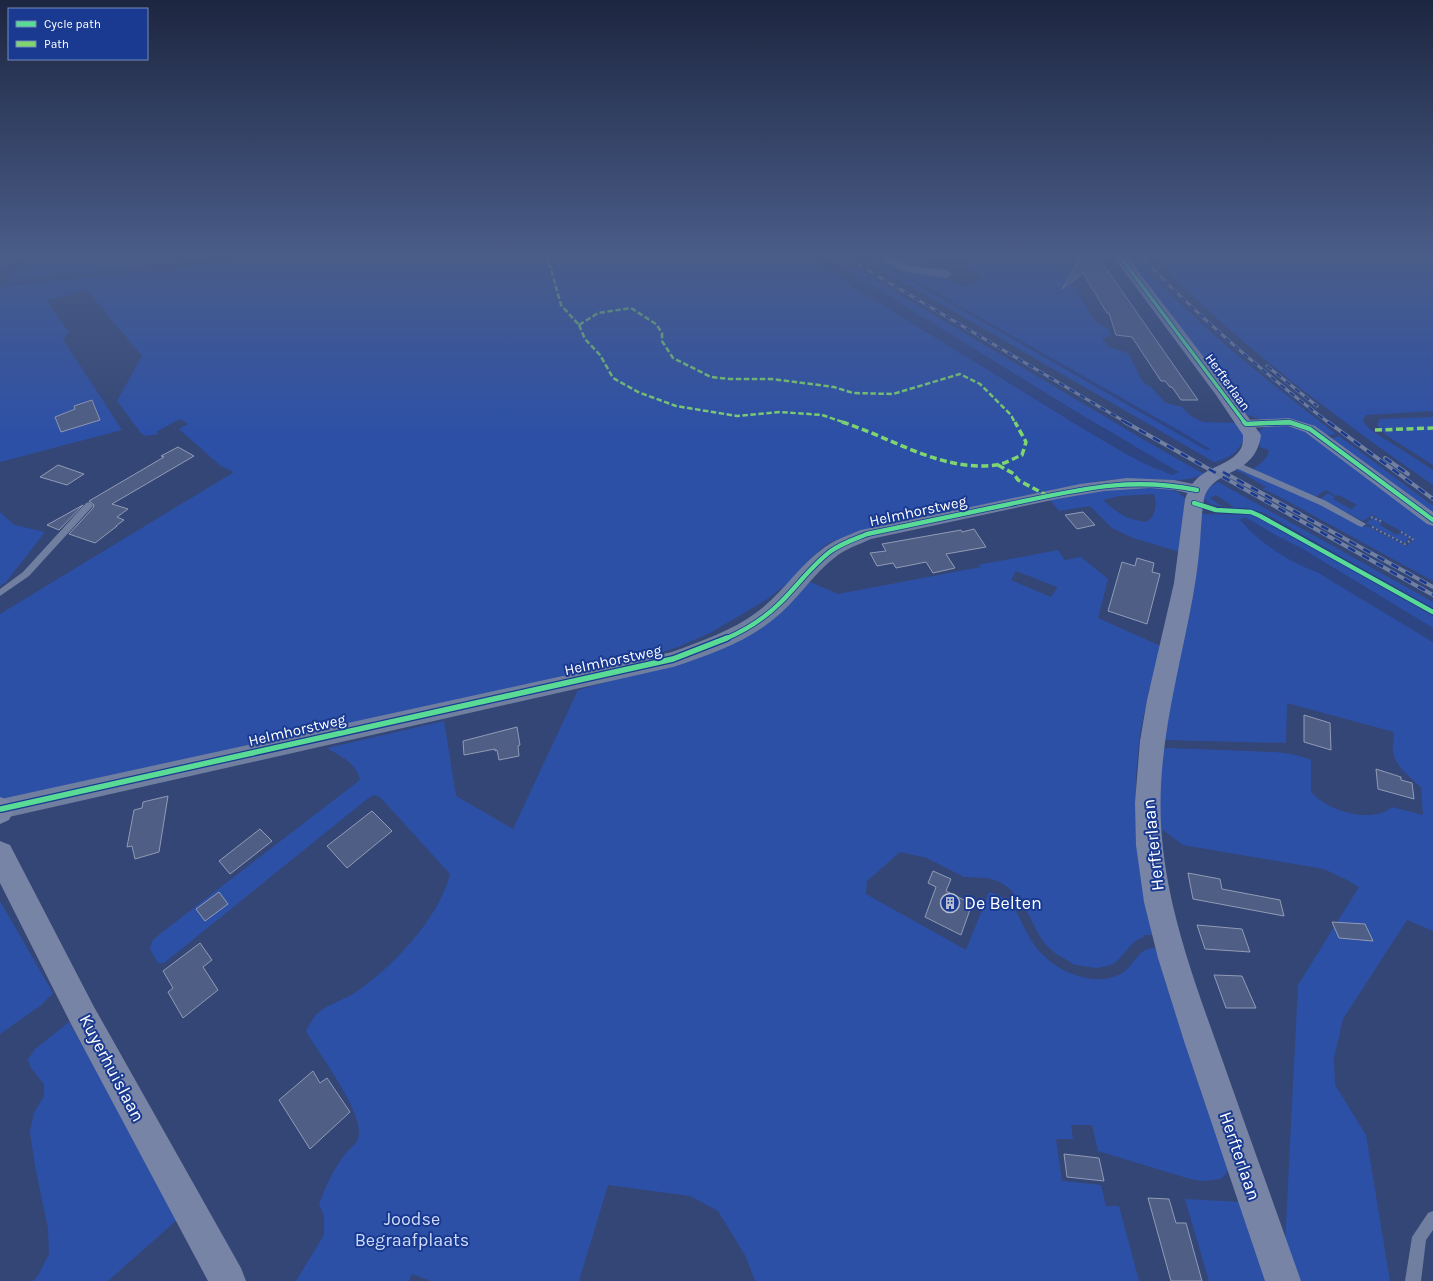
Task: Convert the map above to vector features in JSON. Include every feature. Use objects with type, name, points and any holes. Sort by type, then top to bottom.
[{"type":"street","name":"Herfterlaan","points":[[1164,315],[1246,424],[1252,435],[1250,451],[1234,464],[1204,482],[1197,490],[1182,594],[1151,742],[1147,788],[1149,845],[1153,873],[1167,940],[1184,996],[1283,1281]]},
{"type":"street","name":"Herfterlaan","points":[[1246,424],[1289,422],[1310,429],[1433,520]]},
{"type":"street","name":"Helmhorstweg","points":[[0,810],[673,659],[735,635],[763,618],[788,596],[810,570],[830,551],[848,541],[867,534],[1106,485],[1145,483],[1166,484],[1197,490]]},
{"type":"street","name":"Kuyerhuislaan","points":[[0,854],[94,1035],[228,1281]]},
{"type":"lane","points":[[1234,464],[1323,503],[1362,524]]},
{"type":"lane","points":[[0,594],[26,574],[89,505]]},
{"type":"lane","points":[[1413,1281],[1419,1237],[1433,1218]]},
{"type":"path","points":[[1374,518],[1383,522]]},
{"type":"path","points":[[1362,524],[1405,544],[1413,539],[1401,532]]},
{"type":"green space","points":[[0,315],[56,315],[69,332],[63,339],[122,430],[0,462]]},
{"type":"green space","points":[[108,315],[899,315],[1082,428],[1126,454],[1158,470],[1146,454],[1128,442],[919,315],[934,315],[1144,440],[1204,474],[1183,480],[1129,479],[1100,481],[882,526],[841,538],[827,544],[815,554],[788,583],[766,600],[710,633],[678,647],[653,655],[568,676],[0,801],[0,614],[234,472],[221,466],[179,429],[188,424],[180,419],[156,432],[159,434],[145,436],[140,432],[117,401],[142,356]]},
{"type":"green space","points":[[959,315],[971,315],[1209,450],[1210,449],[1183,433],[975,315],[1091,315],[1095,322],[1109,329],[1111,336],[1102,338],[1108,347],[1126,352],[1130,356],[1141,379],[1166,403],[1182,407],[1191,416],[1203,422],[1237,423],[1244,435],[1243,441],[1234,453],[1224,459],[1214,462]]},
{"type":"green space","points":[[1169,315],[1192,315],[1256,371],[1336,434],[1326,436],[1288,419],[1260,419],[1245,414]]},
{"type":"green space","points":[[1214,315],[1433,315],[1433,411],[1366,415],[1363,420],[1371,430],[1433,470],[1433,485],[1322,405],[1251,348]]},
{"type":"green space","points":[[1433,417],[1433,465],[1386,435],[1377,425],[1380,419]]},
{"type":"green space","points":[[1277,425],[1291,426],[1304,430],[1433,524],[1433,581],[1263,489],[1266,487],[1241,472],[1235,471],[1237,469],[1249,473],[1321,505],[1364,527],[1367,526],[1406,546],[1415,539],[1372,515],[1363,521],[1320,499],[1328,493],[1335,497],[1333,499],[1351,509],[1357,505],[1339,495],[1336,496],[1326,490],[1315,497],[1252,470],[1265,459],[1269,450],[1260,447],[1258,438],[1259,432],[1263,428]]},
{"type":"green space","points":[[1339,436],[1433,506],[1433,517],[1329,439]]},
{"type":"green space","points":[[1218,482],[1433,602],[1433,608],[1264,513],[1246,508],[1235,508],[1216,495],[1210,498],[1223,507],[1210,504],[1203,498],[1209,488]]},
{"type":"green space","points":[[1128,487],[1167,488],[1180,494],[1185,499],[1180,552],[1133,538],[1112,528],[1090,506],[1059,511],[1049,499]],"holes":[[[1154,494],[1154,513],[1147,522],[1128,518],[1113,509],[1103,500],[1119,496]]]},
{"type":"green space","points":[[0,512],[14,525],[45,532],[6,582],[0,586]]},
{"type":"green space","points":[[1200,514],[1251,515],[1259,518],[1433,616],[1433,628],[1301,548],[1245,517],[1240,520],[1266,543],[1285,556],[1317,572],[1433,642],[1433,931],[1407,920],[1343,1019],[1334,1058],[1335,1085],[1366,1135],[1390,1281],[1298,1281],[1285,1244],[1298,985],[1359,887],[1324,869],[1183,845],[1159,827],[1160,750],[1168,748],[1274,752],[1293,754],[1306,758],[1311,760],[1311,792],[1317,798],[1334,808],[1353,814],[1372,815],[1382,813],[1392,807],[1423,815],[1421,787],[1400,767],[1394,757],[1394,732],[1287,703],[1286,743],[1164,740]]},
{"type":"green space","points":[[1373,518],[1382,523],[1380,525],[1397,535],[1400,533],[1410,538],[1404,543],[1366,523]]},
{"type":"green space","name":"Joodse Begraafplaats","points":[[1058,550],[1065,560],[1081,557],[1108,579],[1098,618],[1163,647],[1150,686],[1140,733],[1136,775],[1136,807],[1153,935],[1143,935],[1144,937],[1135,941],[1116,962],[1108,966],[1097,968],[1075,965],[1055,953],[1046,945],[1039,935],[1025,907],[1009,888],[1000,882],[988,878],[964,877],[927,858],[900,852],[867,881],[866,894],[966,950],[989,892],[998,895],[1011,904],[1031,940],[1048,960],[1070,973],[1092,979],[1107,979],[1117,976],[1125,971],[1146,949],[1157,948],[1230,1169],[1221,1179],[1203,1181],[1190,1179],[1098,1151],[1092,1125],[1071,1125],[1073,1139],[1056,1139],[1062,1181],[1101,1185],[1106,1206],[1119,1206],[1139,1281],[755,1281],[746,1257],[718,1211],[690,1196],[608,1185],[579,1281],[431,1281],[412,1274],[409,1281],[296,1281],[324,1235],[324,1216],[319,1204],[324,1191],[338,1165],[357,1141],[359,1131],[350,1102],[306,1031],[316,1015],[368,984],[412,942],[436,908],[450,874],[380,797],[374,795],[367,799],[164,963],[158,963],[150,949],[152,941],[160,934],[360,780],[351,764],[343,757],[327,748],[444,721],[456,796],[513,829],[578,690],[679,662],[808,581],[838,594],[981,567],[978,565]],"holes":[[[1016,571],[1057,587],[1051,597],[1011,580]]]},
{"type":"green space","points":[[0,901],[53,993],[40,1006],[0,1034]]},
{"type":"green space","points":[[69,1022],[179,1218],[108,1281],[33,1281],[38,1276],[49,1254],[48,1228],[35,1166],[30,1132],[34,1113],[44,1096],[44,1084],[31,1068],[28,1060],[34,1050]]},
{"type":"green space","points":[[1185,1199],[1241,1202],[1268,1281],[1209,1281]]},
{"type":"shaded area","points":[[899,315],[919,315],[1083,416],[1179,472],[1172,475],[1141,462],[1082,428]]},
{"type":"shaded area","points":[[970,315],[975,315],[1183,433],[1210,450],[1206,450]]},
{"type":"shaded area","points":[[1245,517],[1301,548],[1433,628],[1433,642],[1317,572],[1290,560],[1273,550],[1239,520]]},
{"type":"building","points":[[1110,315],[1138,315],[1198,400],[1181,400],[1172,387],[1170,387],[1165,381],[1161,381],[1132,337],[1116,335]]},
{"type":"building","points":[[92,400],[100,420],[61,432],[55,417],[75,409],[74,406]]},
{"type":"building","points":[[178,447],[194,456],[112,504],[128,509],[117,517],[124,520],[117,526],[95,543],[69,534],[93,508],[94,505],[89,501],[164,457],[161,456]]},
{"type":"building","points":[[58,465],[84,474],[67,485],[40,477]]},
{"type":"building","points":[[83,505],[59,530],[47,525]]},
{"type":"building","points":[[1083,512],[1095,525],[1077,529],[1065,515]]},
{"type":"building","points":[[974,529],[986,547],[946,554],[955,568],[933,573],[926,562],[896,568],[893,563],[877,566],[870,553],[886,551],[882,544]]},
{"type":"building","points":[[1137,558],[1154,563],[1152,572],[1160,574],[1147,624],[1108,611],[1122,562],[1135,566]]},
{"type":"building","points":[[1304,715],[1330,723],[1331,750],[1304,742]]},
{"type":"building","points":[[517,727],[520,745],[518,746],[519,756],[499,760],[497,750],[495,751],[495,749],[464,755],[463,741]]},
{"type":"building","points":[[1376,769],[1401,777],[1401,780],[1412,783],[1414,799],[1378,789]]},
{"type":"building","points":[[168,796],[159,852],[135,859],[132,846],[127,847],[134,810],[142,808],[143,802]]},
{"type":"building","points":[[372,811],[392,831],[347,868],[327,846]]},
{"type":"building","points":[[260,829],[272,841],[230,874],[219,861]]},
{"type":"building","name":"De Belten","points":[[933,871],[951,879],[946,891],[972,904],[961,935],[925,917],[936,887],[928,883]]},
{"type":"building","points":[[1188,873],[1220,879],[1222,889],[1280,900],[1284,916],[1193,899]]},
{"type":"building","points":[[219,892],[228,904],[205,921],[196,909]]},
{"type":"building","points":[[1332,922],[1365,924],[1373,941],[1339,938]]},
{"type":"building","points":[[1197,925],[1242,929],[1250,952],[1205,949]]},
{"type":"building","points":[[200,943],[212,960],[203,967],[218,990],[183,1018],[168,992],[173,988],[163,971]]},
{"type":"building","points":[[1214,975],[1242,976],[1256,1008],[1226,1008]]},
{"type":"building","points":[[313,1071],[320,1083],[327,1078],[350,1112],[310,1149],[279,1100]]},
{"type":"building","points":[[1064,1154],[1099,1158],[1104,1181],[1067,1177]]},
{"type":"building","points":[[1148,1198],[1169,1199],[1176,1223],[1186,1223],[1202,1281],[1171,1281]]},
{"type":"railway","points":[[943,315],[1127,423]]},
{"type":"railway","points":[[1200,315],[1279,383],[1329,423]]},
{"type":"railway","points":[[1267,366],[1317,406]]},
{"type":"railway","points":[[1125,422],[1433,595]]},
{"type":"railway","points":[[1328,422],[1433,499]]},
{"type":"railway","points":[[1385,458],[1408,474]]},
{"type":"railway","points":[[1223,472],[1433,587]]},
{"type":"marked path","points":[[570,315],[579,325]]},
{"type":"marked path","points":[[579,325],[595,315]]},
{"type":"marked path","points":[[579,325],[585,339],[600,355],[613,378],[638,392],[676,406],[737,416],[780,412],[822,415],[862,428],[921,454],[964,466],[998,465],[1022,455],[1026,442],[1011,415],[980,384],[960,374],[893,394],[853,393],[834,387],[772,379],[730,379],[711,377],[673,358],[662,341],[662,333],[656,324],[642,315]]},
{"type":"marked path","points":[[1375,430],[1433,428]]},
{"type":"marked path","points":[[998,465],[1014,474],[1018,480],[1046,495]]},
{"type":"cycle path","points":[[1164,315],[1246,424],[1289,422],[1310,429],[1433,520]]},
{"type":"cycle path","points":[[1,809],[673,659],[720,641],[754,624],[782,601],[822,558],[849,541],[867,534],[1080,489],[1150,483],[1174,485],[1197,490]]},
{"type":"cycle path","points":[[1194,503],[1216,510],[1251,512],[1260,516],[1433,612]]},
{"type":"place","name":"De Belten","points":[[950,903]]}]
